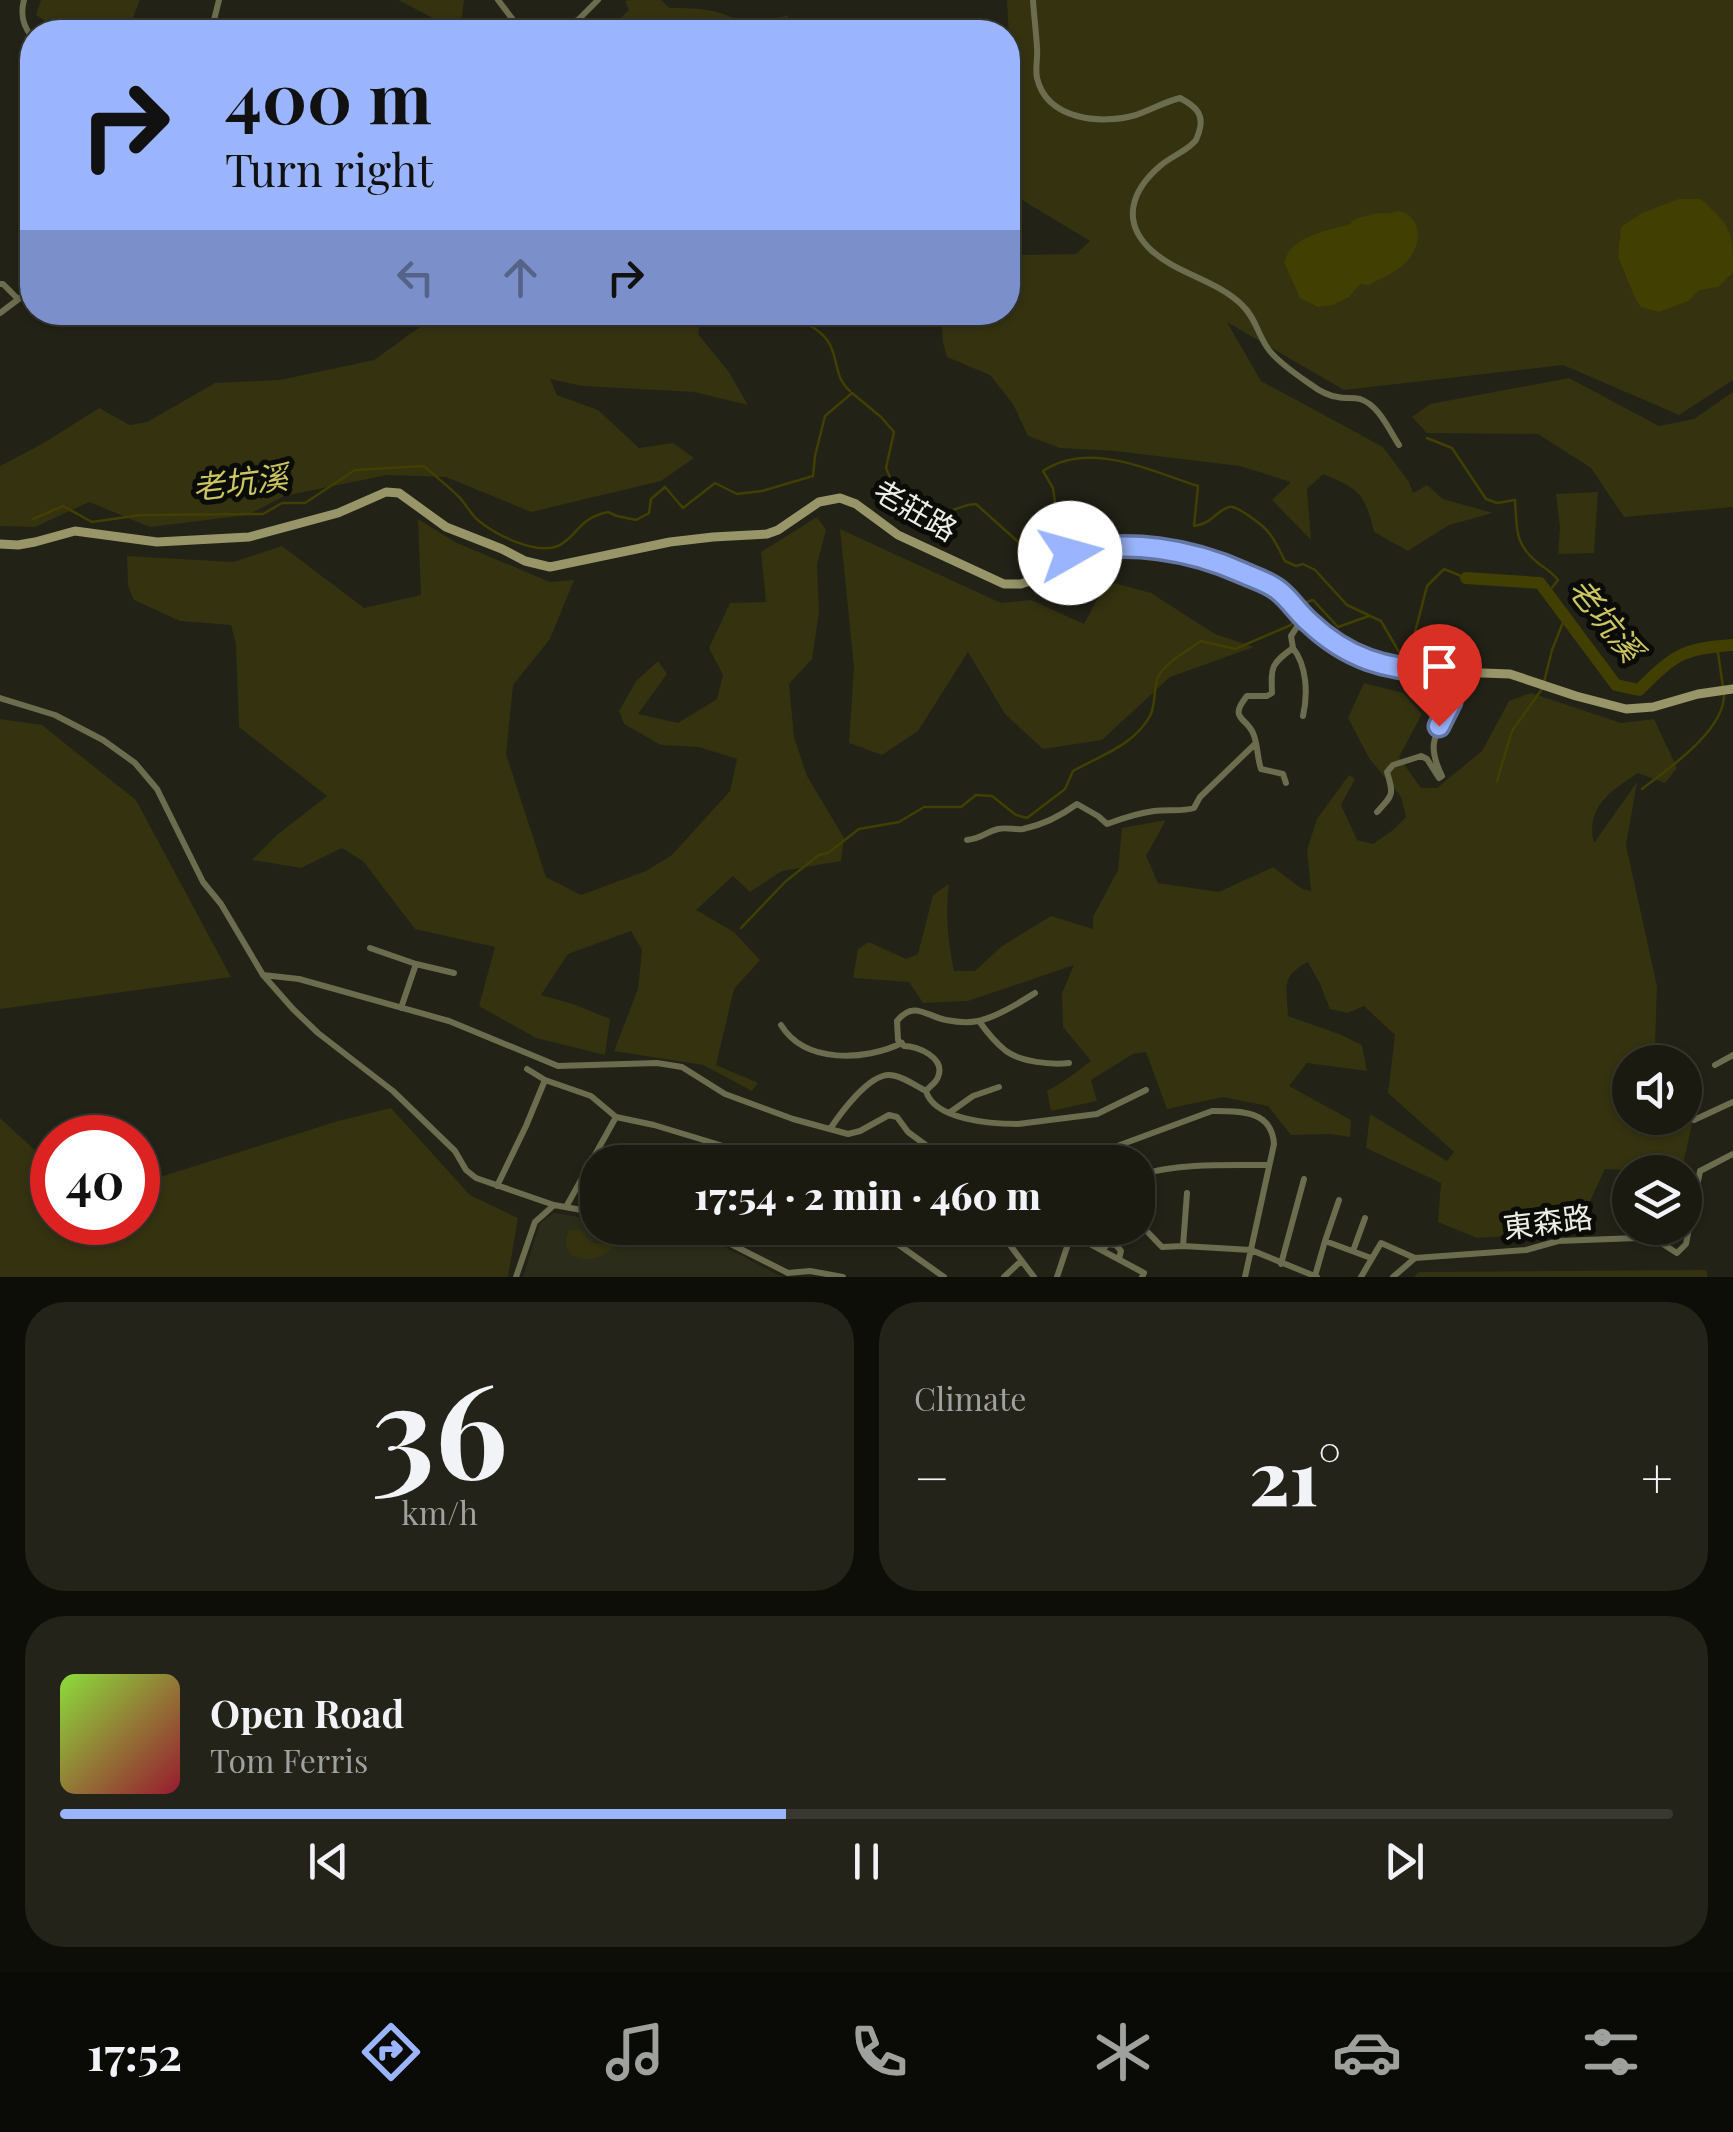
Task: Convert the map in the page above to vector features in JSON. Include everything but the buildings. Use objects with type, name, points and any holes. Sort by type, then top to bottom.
[{"type":"street","points":[[498,0],[515,20]]},
{"type":"street","points":[[577,20],[598,0]]},
{"type":"street","points":[[1032,0],[1037,76],[1044,94],[1059,109],[1104,120],[1138,114],[1180,98],[1200,114],[1195,142],[1162,164],[1138,192],[1132,206],[1140,240],[1155,254],[1231,295],[1253,316],[1270,352],[1312,386],[1328,395],[1369,404],[1399,445]]},
{"type":"street","points":[[0,284],[18,300],[0,313]]},
{"type":"street","name":"老莊路","points":[[0,544],[18,545],[74,531],[158,542],[249,537],[338,513],[386,492],[399,493],[446,526],[525,562],[550,567],[670,542],[768,534],[819,502],[840,498],[856,504],[898,535],[1004,584],[1035,579],[1070,553],[1088,548],[1164,549],[1223,564],[1277,589],[1311,624],[1362,658],[1380,665],[1404,670],[1510,674],[1626,708],[1727,690]]},
{"type":"street","points":[[1301,613],[1291,636],[1306,689],[1303,716]]},
{"type":"street","points":[[1286,783],[1283,774],[1260,768],[1253,732],[1239,714],[1247,696],[1272,693],[1271,668],[1293,648]]},
{"type":"street","points":[[1377,812],[1393,792],[1387,772],[1393,766],[1421,756],[1439,778],[1442,776],[1432,750],[1451,702],[1436,671]]},
{"type":"street","points":[[0,698],[56,715],[103,740],[135,763],[157,789],[203,882],[263,974],[318,1034],[393,1091],[455,1151],[466,1170],[497,1186],[580,1209]]},
{"type":"street","points":[[967,840],[1004,828],[1024,828],[1048,821],[1076,804],[1107,824],[1153,811],[1194,808],[1200,797],[1255,744]]},
{"type":"street","points":[[370,948],[454,972]]},
{"type":"street","points":[[401,1008],[416,964]]},
{"type":"street","points":[[263,974],[299,979],[449,1021],[558,1066],[658,1063],[682,1067],[725,1094],[848,1134],[889,1115],[897,1117],[908,1132],[926,1145]]},
{"type":"street","points":[[902,1044],[896,1031],[897,1021],[912,1009],[946,1020],[979,1021],[1035,993]]},
{"type":"street","points":[[979,1021],[1007,1052],[1054,1064],[1069,1062]]},
{"type":"street","points":[[782,1025],[789,1037],[822,1054],[875,1053],[902,1044],[913,1046],[932,1056],[938,1068],[938,1077],[926,1091]]},
{"type":"street","points":[[1714,1066],[1733,1055]]},
{"type":"street","points":[[527,1069],[545,1080],[591,1096],[616,1117],[720,1145]]},
{"type":"street","points":[[830,1129],[844,1108],[873,1082],[890,1074],[926,1091],[929,1099],[948,1114],[1005,1124],[1105,1112],[1146,1090]]},
{"type":"street","points":[[497,1186],[545,1080]]},
{"type":"street","points":[[948,1114],[973,1096],[999,1087]]},
{"type":"street","points":[[1702,1116],[1733,1102]]},
{"type":"street","points":[[1118,1145],[1212,1111],[1259,1116],[1269,1124],[1274,1144],[1245,1277]]},
{"type":"street","points":[[600,1145],[616,1117]]},
{"type":"street","name":"東森路","points":[[1415,1258],[1526,1250],[1558,1241],[1622,1238],[1658,1241],[1678,1253],[1686,1244],[1700,1171],[1733,1154]]},
{"type":"street","points":[[1155,1170],[1184,1165],[1268,1165]]},
{"type":"street","points":[[1282,1264],[1304,1179]]},
{"type":"street","points":[[566,1207],[580,1181]]},
{"type":"street","points":[[1183,1246],[1187,1192]]},
{"type":"street","points":[[1155,1240],[1162,1248],[1251,1250],[1316,1276],[1339,1200]]},
{"type":"street","points":[[516,1277],[535,1222],[554,1205]]},
{"type":"street","points":[[1353,1251],[1364,1218]]},
{"type":"street","points":[[1057,1277],[1069,1241],[1078,1237],[1106,1252],[1108,1244],[1116,1245],[1122,1251],[1119,1260],[1144,1273],[1142,1277]]},
{"type":"street","points":[[1325,1241],[1371,1258]]},
{"type":"street","points":[[1361,1277],[1381,1243],[1415,1258],[1393,1277]]},
{"type":"street","points":[[734,1245],[788,1273],[810,1271],[843,1277]]},
{"type":"street","points":[[899,1245],[944,1277]]},
{"type":"street","points":[[1010,1245],[1034,1277]]},
{"type":"street","points":[[1004,1277],[1022,1261]]},
{"type":"shaded area","points":[[41,0],[140,0],[132,20],[43,20],[36,15]]},
{"type":"shaded area","points":[[398,0],[464,0],[462,20],[437,20]]},
{"type":"shaded area","points":[[661,0],[669,8],[712,11],[738,20],[619,20],[629,10],[625,1]]},
{"type":"shaded area","points":[[1007,0],[1733,0],[1733,380],[1679,415],[1563,365],[1344,390],[1227,322],[1261,381],[1383,447],[1413,493],[1427,485],[1443,499],[1493,513],[1449,525],[1408,551],[1374,532],[1359,494],[1323,474],[1307,489],[1311,540],[1272,500],[1291,482],[1240,466],[1060,448],[1028,436],[1013,404],[990,375],[947,357],[942,325],[1020,325],[1020,254],[1076,254],[1090,241],[1020,199],[1020,20],[1008,20]]},
{"type":"shaded area","points":[[1679,199],[1701,199],[1725,224],[1731,237],[1733,272],[1718,287],[1699,290],[1688,301],[1659,312],[1641,307],[1636,300],[1618,257],[1621,227],[1642,213]]},
{"type":"shaded area","points":[[1397,211],[1411,217],[1418,232],[1413,253],[1404,264],[1370,285],[1360,284],[1349,297],[1333,305],[1318,307],[1300,298],[1284,262],[1289,251],[1302,240],[1351,224],[1360,217]]},
{"type":"shaded area","points":[[423,325],[700,325],[698,334],[729,372],[748,405],[694,392],[582,386],[550,379],[557,395],[598,410],[639,448],[673,443],[694,458],[661,481],[531,512],[446,477],[387,475],[284,496],[248,515],[150,527],[89,502],[35,527],[0,526],[0,466],[99,408],[130,425],[147,422],[215,383],[280,380],[374,360]]},
{"type":"shaded area","points":[[1569,378],[1659,426],[1694,419],[1733,392],[1733,507],[1624,517],[1591,468],[1538,434],[1427,433],[1412,417],[1430,404]]},
{"type":"shaded area","points":[[1598,492],[1594,553],[1558,554],[1556,494]]},
{"type":"shaded area","points":[[817,517],[826,530],[817,565],[819,612],[812,659],[789,684],[794,737],[807,776],[844,838],[841,861],[782,871],[750,892],[733,876],[696,910],[734,932],[760,960],[734,989],[716,1065],[758,1083],[752,1091],[703,1065],[614,1051],[638,989],[642,950],[631,931],[568,954],[541,995],[610,1019],[605,1055],[536,1038],[479,1006],[495,947],[415,929],[363,861],[342,848],[301,868],[252,860],[327,796],[239,727],[236,645],[231,625],[180,621],[134,600],[128,586],[127,556],[233,562],[282,546],[364,608],[421,595],[418,519],[455,542],[550,582],[574,580],[550,639],[513,685],[506,754],[546,877],[581,895],[646,871],[672,855],[730,791],[737,759],[699,747],[661,745],[624,724],[619,711],[636,681],[658,661],[667,674],[638,714],[678,723],[717,699],[723,675],[709,648],[730,603],[766,602],[761,552]]},
{"type":"shaded area","points":[[840,529],[1001,603],[1031,600],[1084,624],[1107,581],[1151,593],[1215,634],[1254,647],[1170,677],[1102,740],[1043,749],[1005,714],[968,652],[918,731],[882,755],[849,743],[854,667]]},
{"type":"shaded area","points":[[1364,683],[1403,693],[1422,714],[1399,757],[1421,788],[1437,788],[1482,751],[1509,701],[1531,693],[1621,723],[1654,719],[1677,768],[1665,783],[1638,773],[1618,786],[1602,801],[1592,830],[1594,843],[1637,782],[1626,845],[1657,986],[1655,1045],[1612,1045],[1612,1135],[1690,1135],[1685,1155],[1612,1155],[1612,1169],[1605,1169],[1576,1231],[1477,1238],[1438,1222],[1441,1183],[1366,1148],[1370,1114],[1447,1161],[1454,1152],[1388,1093],[1395,1035],[1364,1006],[1347,1013],[1330,1009],[1308,962],[1289,978],[1288,1016],[1362,1045],[1367,1071],[1307,1063],[1289,1086],[1351,1120],[1350,1137],[1291,1135],[1268,1106],[1223,1097],[1167,1109],[1146,1052],[1133,1054],[1091,1080],[1097,1101],[1051,1111],[1047,1091],[1091,1061],[1063,1027],[1062,993],[1074,965],[968,1001],[923,1003],[909,982],[853,978],[858,949],[869,942],[906,959],[918,954],[933,895],[949,884],[948,928],[954,971],[975,971],[1002,946],[1051,916],[1093,929],[1093,917],[1118,870],[1122,828],[1166,820],[1146,856],[1158,883],[1219,892],[1273,867],[1302,889],[1311,891],[1307,850],[1317,819],[1349,775],[1355,779],[1341,805],[1357,840],[1373,844],[1406,817],[1401,797],[1369,758],[1348,718]]},
{"type":"shaded area","points":[[0,719],[42,725],[136,800],[231,977],[0,1009]]},
{"type":"shaded area","points":[[391,1108],[470,1195],[518,1218],[508,1277],[0,1277],[0,1118],[30,1146],[30,1245],[160,1245],[160,1177]]},
{"type":"shaded area","points":[[554,1213],[579,1217],[580,1245],[721,1245],[782,1277],[523,1277],[540,1223]]},
{"type":"shaded area","points":[[569,1230],[580,1230],[580,1245],[615,1245],[601,1256],[581,1259],[568,1250]]},
{"type":"shaded area","points":[[1706,1270],[1708,1277],[1414,1277],[1419,1272]]},
{"type":"waterway","points":[[809,325],[827,340],[841,379],[850,391]]},
{"type":"waterway","name":"老坑溪","points":[[33,519],[63,506],[92,522],[141,515],[263,514],[282,503],[305,503],[355,470],[424,466],[486,526],[517,542],[549,548],[565,542],[598,515],[608,512],[636,520],[649,513],[651,499],[665,487],[683,508],[715,483],[737,494],[813,476],[825,416],[852,393],[894,432],[886,468],[904,509],[922,520],[976,504],[1025,548],[1045,543],[1059,530],[1053,488],[1043,471],[1080,458],[1140,466],[1198,486],[1194,526],[1229,507],[1250,517],[1271,536],[1285,561],[1315,570],[1347,605],[1381,621],[1402,657],[1413,640],[1427,586],[1444,569],[1466,578]]},
{"type":"waterway","points":[[1427,438],[1452,448],[1486,499],[1497,503],[1515,500],[1521,542],[1530,556],[1558,580],[1548,593]]},
{"type":"waterway","name":"老坑溪","points":[[1466,578],[1540,583],[1616,685],[1639,690],[1680,656],[1702,648],[1733,645]]},
{"type":"waterway","points":[[1303,608],[1313,600],[1338,627],[1369,616]]},
{"type":"waterway","points":[[741,928],[786,881],[859,829],[899,822],[924,807],[961,807],[976,795],[992,796],[1016,815],[1027,818],[1065,789],[1073,771],[1135,735],[1152,712],[1158,677],[1177,657],[1201,641],[1235,649],[1291,625],[1298,614]]},
{"type":"waterway","points":[[1544,682],[1566,615]]},
{"type":"waterway","points":[[1717,646],[1723,687]]},
{"type":"waterway","points":[[1497,781],[1512,731],[1542,689]]},
{"type":"waterway","points":[[1642,789],[1705,735],[1722,709],[1724,695]]},
{"type":"route","points":[[1070,553],[1122,546],[1164,549],[1223,564],[1259,580],[1277,589],[1311,624],[1362,658],[1404,670],[1436,671],[1451,700],[1439,726]]}]
